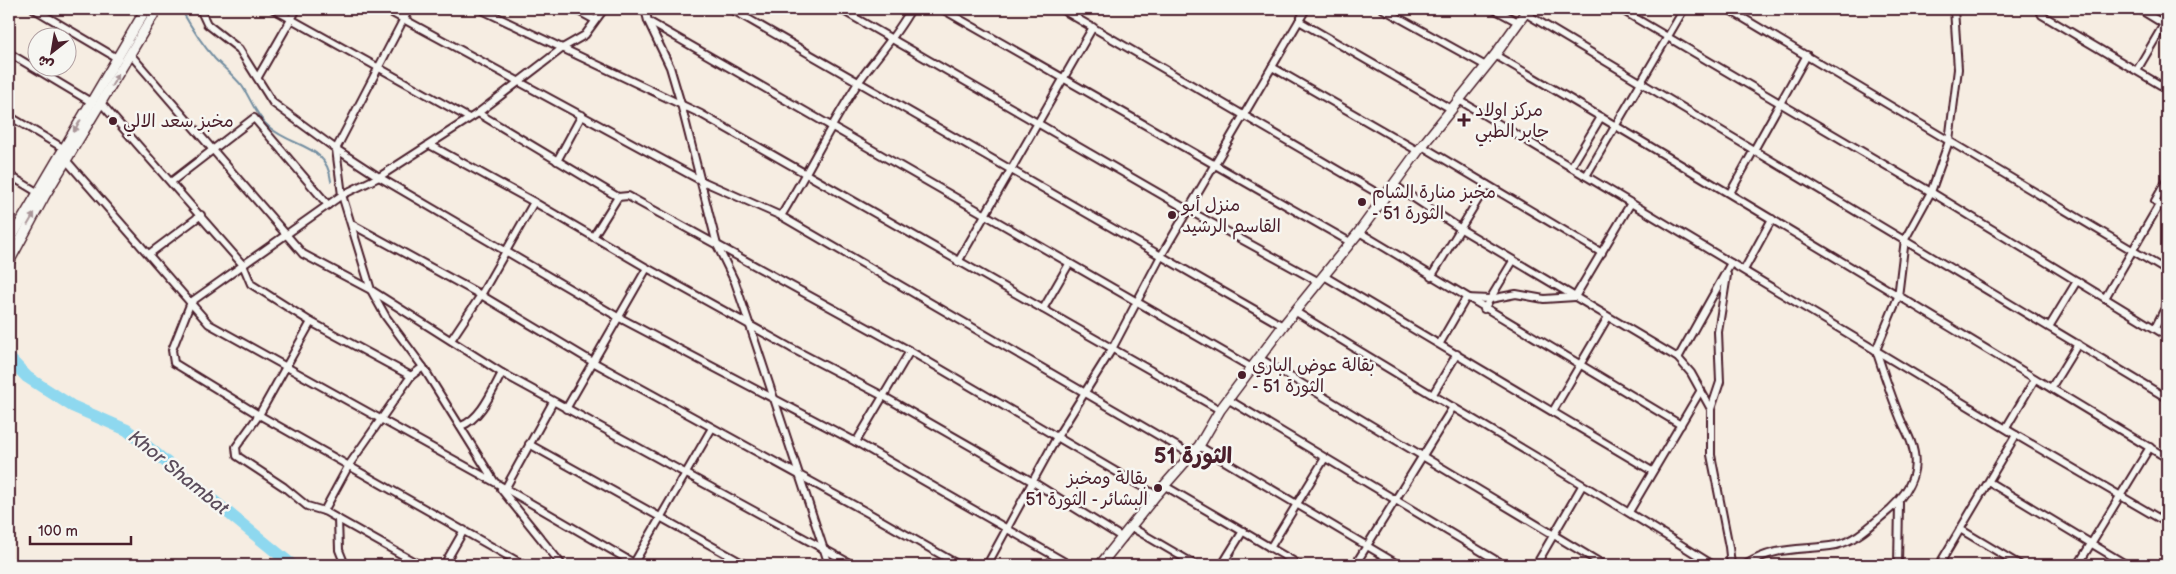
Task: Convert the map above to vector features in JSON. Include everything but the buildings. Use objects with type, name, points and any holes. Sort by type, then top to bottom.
[{"type":"street","points":[[34,9],[117,58]]},
{"type":"street","points":[[9,262],[27,226],[157,9]]},
{"type":"street","points":[[200,9],[207,24],[239,49],[258,77],[267,97],[273,103],[336,149],[379,177],[618,316],[856,442],[1070,565]]},
{"type":"street","points":[[273,9],[469,118]]},
{"type":"street","points":[[258,77],[297,9]]},
{"type":"street","points":[[385,9],[522,81],[700,180],[781,216],[1192,455]]},
{"type":"street","points":[[409,9],[336,149],[342,195],[371,290],[386,317],[423,367],[496,483],[562,565]]},
{"type":"street","points":[[480,9],[564,47],[681,104],[1220,410]]},
{"type":"street","points":[[574,9],[595,20]]},
{"type":"street","points":[[524,565],[259,415],[174,363],[172,350],[191,302],[342,195],[379,177],[478,113],[564,47],[585,35],[604,9]]},
{"type":"street","points":[[645,9],[648,21],[670,67],[717,245],[734,282],[749,323],[829,565]]},
{"type":"street","points":[[731,9],[1283,326]]},
{"type":"street","points":[[840,9],[1188,210],[1440,343],[1652,471]]},
{"type":"street","points":[[781,216],[859,82],[883,48],[892,40],[911,9]]},
{"type":"street","points":[[942,9],[1350,242]]},
{"type":"street","points":[[1060,9],[1384,197]]},
{"type":"street","points":[[1076,17],[1080,9]]},
{"type":"street","points":[[987,565],[1057,437],[1112,348],[1161,256],[1306,9]]},
{"type":"street","points":[[1383,9],[1486,66]]},
{"type":"street","points":[[1494,9],[1518,22]]},
{"type":"street","points":[[1620,9],[1931,192],[2167,336]]},
{"type":"street","points":[[1586,176],[1684,9]]},
{"type":"street","points":[[1728,9],[2167,271]]},
{"type":"street","points":[[1745,565],[1768,553],[1845,542],[1857,536],[1899,503],[1912,481],[1915,457],[1912,444],[1899,416],[1876,350],[1898,297],[1904,240],[1931,192],[1949,140],[1958,69],[1954,9]]},
{"type":"street","points":[[2039,9],[2042,15],[2167,89]]},
{"type":"street","points":[[2136,70],[2166,23],[2139,9]]},
{"type":"street","points":[[10,238],[117,58],[143,10]]},
{"type":"street","points":[[1100,565],[1156,495],[1199,446],[1220,410],[1283,326],[1359,232],[1420,149],[1494,56],[1526,11],[1640,83],[2167,398]]},
{"type":"street","points":[[648,21],[1252,368]]},
{"type":"street","points":[[1299,21],[1451,109]]},
{"type":"street","points":[[958,262],[1093,27]]},
{"type":"street","points":[[9,53],[91,102]]},
{"type":"street","points":[[130,54],[303,254],[371,290],[502,374],[853,565]]},
{"type":"street","points":[[1730,193],[1807,55]]},
{"type":"street","points":[[1494,56],[1730,193],[1898,297],[2167,458]]},
{"type":"street","points":[[1272,67],[1487,185],[1602,252]]},
{"type":"street","points":[[1459,100],[1631,203],[1729,266],[1744,270],[2016,435],[2167,523]]},
{"type":"street","points":[[101,103],[243,264],[251,284],[311,322],[411,376]]},
{"type":"street","points":[[478,113],[618,197],[628,196],[910,351],[1156,495]]},
{"type":"street","points":[[557,160],[582,114]]},
{"type":"street","points":[[9,116],[63,148]]},
{"type":"street","points":[[1571,167],[1601,117]]},
{"type":"street","points":[[170,182],[254,118],[328,205]]},
{"type":"street","points":[[430,145],[534,202],[646,268],[883,396],[1033,482],[1123,538]]},
{"type":"street","points":[[66,160],[209,324],[496,483],[636,564],[712,428]]},
{"type":"street","points":[[9,175],[37,192]]},
{"type":"street","points":[[2167,180],[2155,201],[2167,210]]},
{"type":"street","points":[[1394,185],[1513,261],[1678,358],[1691,373],[1710,409]]},
{"type":"street","points":[[1431,277],[1487,185]]},
{"type":"street","points":[[594,237],[618,197]]},
{"type":"street","points":[[451,340],[481,295],[534,202]]},
{"type":"street","points":[[1575,298],[1631,203]]},
{"type":"street","points":[[2105,298],[2131,250],[2159,205]]},
{"type":"street","points":[[149,254],[201,215]]},
{"type":"street","points":[[1744,270],[1772,219]]},
{"type":"street","points":[[352,225],[481,295],[593,362],[959,565]]},
{"type":"street","points":[[1359,232],[1484,309],[1680,424]]},
{"type":"street","points":[[1484,309],[1513,261]]},
{"type":"street","points":[[1043,309],[1068,264]]},
{"type":"street","points":[[1678,358],[1729,266]]},
{"type":"street","points":[[1729,266],[1718,332],[1720,382],[1710,409],[1711,455],[1730,547],[1731,565]]},
{"type":"street","points":[[566,409],[646,268]]},
{"type":"street","points":[[2050,327],[2077,282]]},
{"type":"street","points":[[1466,298],[1490,299],[1516,294],[1544,299],[1575,298]]},
{"type":"street","points":[[1440,343],[1466,298]]},
{"type":"street","points":[[2155,328],[2167,304]]},
{"type":"street","points":[[1296,312],[1385,368],[1433,394],[1582,486],[1629,512],[1713,565]]},
{"type":"street","points":[[1553,411],[1608,317]]},
{"type":"street","points":[[311,322],[259,415],[236,447],[236,456],[284,486],[301,502],[313,509],[324,511],[420,565]]},
{"type":"street","points":[[2051,388],[2078,344]]},
{"type":"street","points":[[856,442],[910,351]]},
{"type":"street","points":[[1433,394],[1457,354]]},
{"type":"street","points":[[1259,358],[1604,565]]},
{"type":"street","points":[[324,511],[349,465],[411,376],[423,367]]},
{"type":"street","points":[[461,426],[469,423],[478,414],[502,374]]},
{"type":"street","points":[[2006,428],[2035,379]]},
{"type":"street","points":[[1629,512],[1701,390]]},
{"type":"street","points":[[1229,400],[1504,565]]},
{"type":"street","points":[[505,489],[552,402]]},
{"type":"street","points":[[1355,565],[1453,407]]},
{"type":"street","points":[[1939,565],[2016,435]]},
{"type":"street","points":[[529,444],[746,565]]},
{"type":"street","points":[[1199,446],[1399,565]]},
{"type":"street","points":[[2078,565],[2150,447]]},
{"type":"street","points":[[1270,548],[1325,458]]},
{"type":"street","points":[[1989,482],[2127,565]]},
{"type":"street","points":[[1165,486],[1300,565]]},
{"type":"street","points":[[1536,565],[1582,486]]},
{"type":"street","points":[[1898,565],[1899,503]]},
{"type":"street","points":[[338,519],[339,550],[345,565]]},
{"type":"street","points":[[1131,527],[1196,565]]},
{"type":"street","points":[[1960,529],[2020,565]]},
{"type":"street","points":[[444,565],[464,530]]},
{"type":"street","points":[[1222,565],[1243,531]]},
{"type":"waterway","points":[[181,9],[210,53],[242,86],[264,123],[278,134],[316,153],[328,169],[331,181]]},
{"type":"waterway","name":"Khor Shambat","points":[[9,358],[27,377],[72,406],[127,430],[292,565]]},
{"type":"place","name":"مركز اولاد جابر الطبي","points":[[1464,120]]},
{"type":"place","name":"مخبز سعد الالي","points":[[113,121]]},
{"type":"place","name":"مخبز منارة الشام - الثورة 51","points":[[1362,202]]},
{"type":"place","name":"منزل أبو القاسم الرشيد","points":[[1172,215]]},
{"type":"place","name":"بقالة عوض الباري - الثورة 51","points":[[1242,375]]},
{"type":"place","name":"بقالة ومخبز البشائر - الثورة 51","points":[[1158,488]]},
{"type":"district","name":"الثورة 51","points":[[1193,456]]}]
